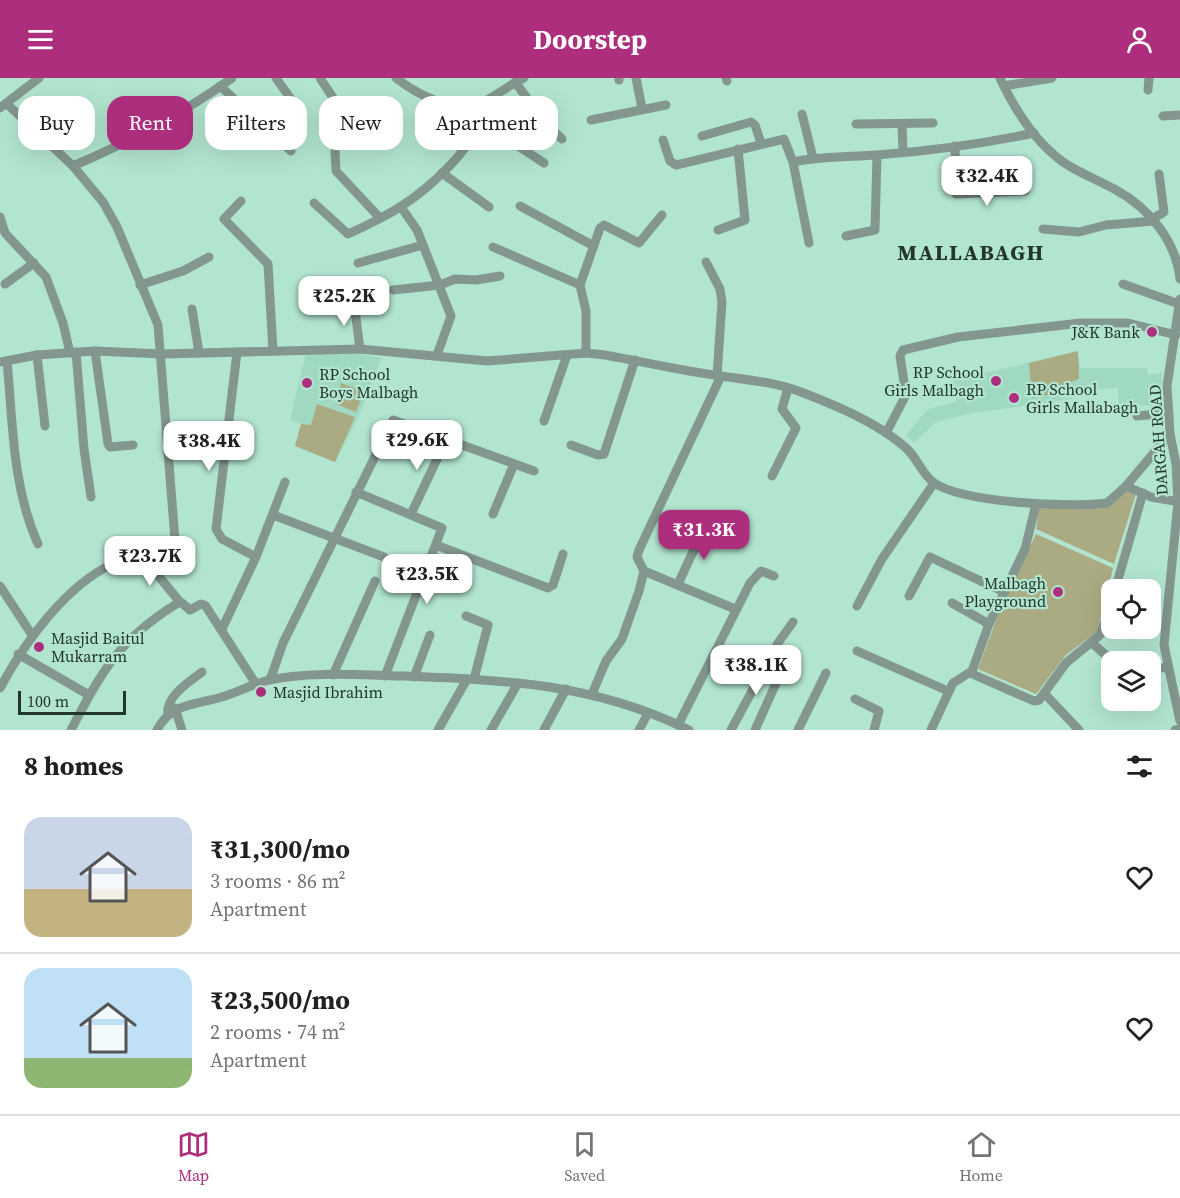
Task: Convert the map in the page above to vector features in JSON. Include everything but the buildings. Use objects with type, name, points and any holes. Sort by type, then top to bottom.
[{"type":"street","points":[[26,89],[27,78]]},
{"type":"street","points":[[0,688],[18,654],[32,635],[92,577],[112,564],[171,546],[175,540],[158,325],[111,214],[73,166],[4,106],[39,78]]},
{"type":"street","points":[[73,166],[140,136],[204,99],[232,78]]},
{"type":"street","points":[[276,78],[289,96]]},
{"type":"street","points":[[320,78],[332,96]]},
{"type":"street","points":[[396,78],[428,96]]},
{"type":"street","points":[[636,78],[642,108]]},
{"type":"street","points":[[1053,78],[1002,82],[1034,133],[1061,161],[1118,190],[1153,220],[1179,257],[1180,279]]},
{"type":"street","points":[[1148,90],[1149,78]]},
{"type":"street","points":[[491,96],[520,80],[548,125],[562,138]]},
{"type":"street","points":[[220,86],[291,151]]},
{"type":"street","points":[[591,120],[666,105]]},
{"type":"street","points":[[802,114],[813,158]]},
{"type":"street","points":[[1163,116],[1180,115]]},
{"type":"street","points":[[702,136],[751,122],[761,143]]},
{"type":"street","points":[[856,124],[933,123]]},
{"type":"street","points":[[902,125],[903,151]]},
{"type":"street","points":[[793,162],[813,158],[878,155],[955,146],[1034,133]]},
{"type":"street","points":[[663,140],[670,161],[676,165],[784,139],[793,162],[809,243]]},
{"type":"street","points":[[955,146],[956,194],[1024,190]]},
{"type":"street","points":[[718,230],[745,220],[738,149]]},
{"type":"street","points":[[314,203],[348,234],[401,207],[442,173],[461,150]]},
{"type":"street","points":[[524,150],[544,163]]},
{"type":"street","points":[[336,151],[336,171],[379,217]]},
{"type":"street","points":[[846,236],[875,230],[878,155]]},
{"type":"street","points":[[442,173],[489,207]]},
{"type":"street","points":[[1043,229],[1079,232],[1106,225],[1153,220],[1164,212],[1159,174]]},
{"type":"street","points":[[241,201],[224,219],[268,264],[273,351]]},
{"type":"street","points":[[520,206],[592,245]]},
{"type":"street","points":[[401,207],[409,216],[423,245],[451,316],[437,355]]},
{"type":"street","points":[[586,353],[586,311],[580,285],[592,245],[602,225],[641,242],[662,215]]},
{"type":"street","points":[[0,217],[5,233],[46,277],[73,352],[92,497]]},
{"type":"street","points":[[358,263],[423,245]]},
{"type":"street","points":[[494,247],[580,285]]},
{"type":"street","points":[[140,285],[183,271],[210,257]]},
{"type":"street","points":[[706,262],[720,289],[722,302],[719,376],[637,557],[644,571],[735,609]]},
{"type":"street","points":[[5,284],[34,263]]},
{"type":"street","points":[[393,290],[440,285],[456,279],[476,280],[500,276]]},
{"type":"street","points":[[1123,284],[1179,304]]},
{"type":"street","name":"DARGAH ROAD","points":[[1180,299],[1176,335],[1168,370],[1170,430],[1179,502],[1175,564],[1164,632],[1167,668],[1177,697],[1180,721]]},
{"type":"street","points":[[354,302],[360,349]]},
{"type":"street","points":[[192,309],[199,353]]},
{"type":"street","points":[[886,433],[906,395],[900,356],[903,350],[950,339],[1081,323],[1128,323],[1176,335]]},
{"type":"street","points":[[38,544],[25,516],[18,485],[4,361],[37,355],[95,351],[162,354],[360,349],[487,360],[586,353],[635,360],[719,376],[756,380],[788,388],[840,408],[886,433],[916,458],[934,483],[968,495],[1036,504],[1107,503],[1126,486],[1170,430],[1180,423]]},
{"type":"street","points":[[95,351],[108,444],[110,447],[133,445]]},
{"type":"street","points":[[237,352],[216,529],[222,539],[256,557]]},
{"type":"street","points":[[37,355],[45,426]]},
{"type":"street","points":[[544,421],[567,355]]},
{"type":"street","points":[[571,445],[598,455],[604,454],[635,360]]},
{"type":"street","points":[[772,476],[796,428],[782,410],[788,388]]},
{"type":"street","points":[[1137,416],[1169,413]]},
{"type":"street","points":[[270,680],[283,643],[393,420],[534,471]]},
{"type":"street","points":[[411,514],[447,438]]},
{"type":"street","points":[[493,514],[514,464]]},
{"type":"street","points":[[222,629],[256,557],[285,482]]},
{"type":"street","points":[[857,606],[882,559],[934,483]]},
{"type":"street","points":[[1126,486],[1179,502]]},
{"type":"street","points":[[356,492],[440,526],[441,531],[385,676]]},
{"type":"street","points":[[1118,579],[1143,493]]},
{"type":"street","points":[[931,730],[948,691],[956,680],[970,673],[989,624],[1025,549],[1036,504]]},
{"type":"street","points":[[273,515],[384,557]]},
{"type":"street","points":[[678,584],[705,526]]},
{"type":"street","points":[[436,544],[548,588],[553,585],[563,554]]},
{"type":"street","points":[[140,554],[180,602],[190,610],[203,604],[222,629],[256,684]]},
{"type":"street","points":[[909,596],[930,557],[1004,592]]},
{"type":"street","points":[[592,694],[606,661],[622,639],[644,571]]},
{"type":"street","points":[[678,725],[735,609],[757,573],[761,571],[774,576]]},
{"type":"street","points":[[333,675],[375,582]]},
{"type":"street","points":[[0,586],[32,635]]},
{"type":"street","points":[[71,730],[107,664],[128,639],[180,602]]},
{"type":"street","points":[[952,603],[989,624]]},
{"type":"street","points":[[438,730],[470,679],[488,625],[466,616]]},
{"type":"street","points":[[731,730],[778,643],[793,622]]},
{"type":"street","points":[[970,673],[1034,701],[1039,700],[1066,663],[1092,643],[1101,632]]},
{"type":"street","points":[[414,677],[430,635]]},
{"type":"street","points":[[1092,643],[1101,651]]},
{"type":"street","points":[[857,651],[948,691]]},
{"type":"street","points":[[18,654],[89,695]]},
{"type":"street","points":[[1161,668],[1167,668]]},
{"type":"street","points":[[182,730],[168,704],[202,672]]},
{"type":"street","points":[[755,730],[781,672]]},
{"type":"street","points":[[798,730],[826,673]]},
{"type":"street","points":[[157,730],[171,711],[232,694],[256,684],[270,680],[333,675],[470,679],[566,688],[592,694],[648,713],[689,730]]},
{"type":"street","points":[[491,730],[518,683]]},
{"type":"street","points":[[544,730],[566,688]]},
{"type":"street","points":[[1044,693],[1075,728]]},
{"type":"street","points":[[855,699],[877,708],[874,730]]},
{"type":"street","points":[[639,730],[648,713]]},
{"type":"street","points":[[1174,730],[1180,729]]},
{"type":"shaded area","name":"RP School Girls Mallabagh","points":[[1078,351],[1080,368],[1147,368],[1148,375],[1162,373],[1162,385],[1151,388],[1152,406],[1138,405],[1133,409],[1119,408],[1118,388],[1074,390],[1072,399],[967,414],[936,422],[914,443],[906,435],[928,409],[956,402],[952,372],[971,370],[968,377]]},
{"type":"shaded area","points":[[1078,351],[1079,379],[1068,383],[1068,391],[1032,398],[1029,363]]},
{"type":"shaded area","points":[[348,352],[382,358],[357,420],[335,462],[295,446],[301,424],[290,420],[306,353]]},
{"type":"shaded area","points":[[341,383],[364,392],[356,412],[336,404]]},
{"type":"shaded area","points":[[317,404],[355,417],[335,462],[295,446],[301,424],[311,425]]},
{"type":"shaded area","points":[[1127,490],[1136,494],[1114,564],[1036,529],[1039,507],[1096,508],[1116,499]]},
{"type":"shaded area","name":"Malbagh Playground","points":[[1036,534],[1113,568],[1110,579],[1101,579],[1101,616],[1097,632],[1066,655],[1036,694],[978,669],[998,615]]},
{"type":"place","name":"J&K Bank","points":[[1152,332]]},
{"type":"place","name":"RP School Girls Malbagh","points":[[996,381]]},
{"type":"place","name":"RP School Boys Malbagh","points":[[307,383]]},
{"type":"place","name":"RP School Girls Mallabagh","points":[[1014,398]]},
{"type":"place","name":"Malbagh Playground","points":[[1058,592]]},
{"type":"place","name":"Masjid Baitul Mukarram","points":[[39,647]]},
{"type":"place","name":"Masjid Ibrahim","points":[[261,692]]},
{"type":"district","name":"MALLABAGH","points":[[971,252]]}]
